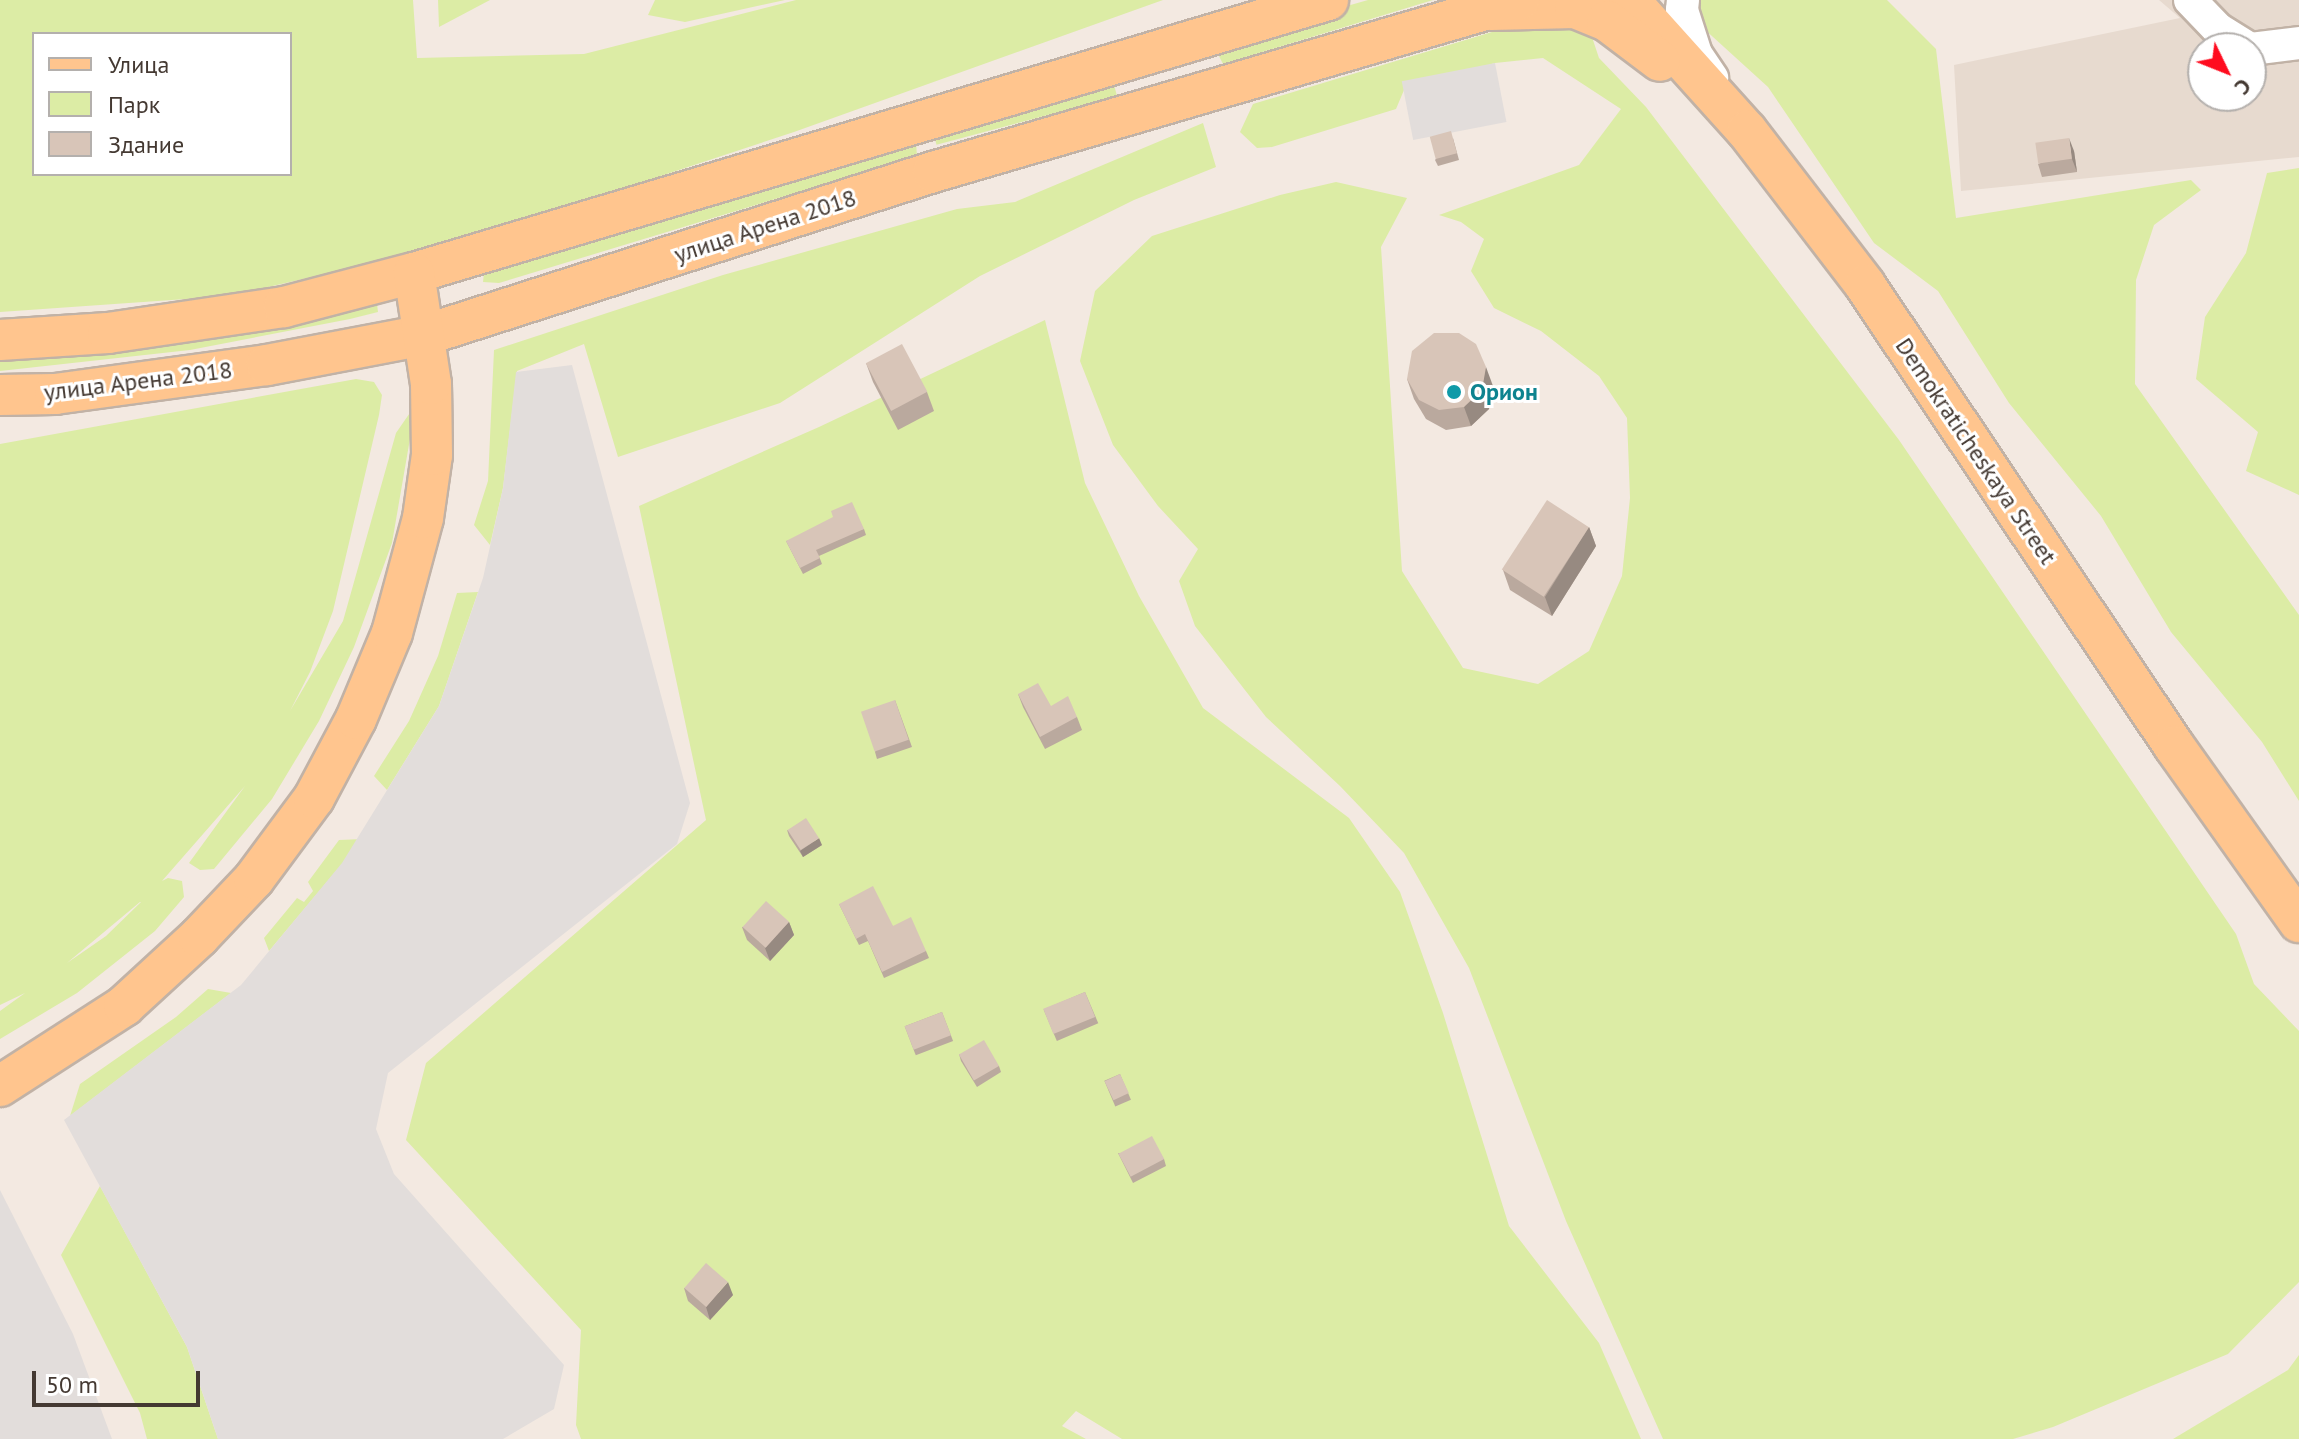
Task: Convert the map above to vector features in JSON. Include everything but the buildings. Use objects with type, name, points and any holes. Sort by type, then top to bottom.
[{"type":"main road","points":[[0,340],[108,333],[284,307],[414,273],[1328,0]]},
{"type":"main road","name":"Demokraticheskaya Street","points":[[1629,0],[1747,131],[1865,285],[2174,746],[2299,922]]},
{"type":"main road","name":"улица Арена 2018","points":[[0,395],[55,394],[267,365],[425,335],[933,172],[1503,5],[1575,8],[1607,21],[1747,131]]},
{"type":"main road","points":[[0,1086],[124,1006],[199,937],[254,879],[314,798],[356,719],[392,633],[423,518],[432,455],[431,384],[414,273]]},
{"type":"street","points":[[1683,0],[1682,10],[1696,54],[1747,131]]},
{"type":"street","points":[[2190,0],[2223,32]]},
{"type":"street","points":[[2267,46],[2299,43]]},
{"type":"shaded area","points":[[2159,0],[2299,0],[2299,157],[1961,191],[1954,65],[2180,18]]},
{"type":"shaded area","points":[[1495,63],[1506,122],[1413,140],[1402,81]]},
{"type":"shaded area","points":[[572,365],[690,803],[677,844],[388,1073],[376,1129],[394,1174],[564,1365],[554,1409],[503,1439],[218,1439],[187,1347],[64,1120],[241,985],[342,863],[439,706],[483,578],[503,488],[516,372]]},
{"type":"shaded area","points":[[0,1190],[73,1334],[112,1439],[0,1439]]},
{"type":"green space","points":[[0,0],[413,0],[417,58],[584,54],[796,0],[1163,0],[794,132],[451,245],[229,296],[0,312]]},
{"type":"green space","points":[[438,0],[490,0],[439,27]]},
{"type":"green space","points":[[655,0],[785,0],[685,22],[648,15]]},
{"type":"green space","points":[[1368,0],[1433,0],[1223,64],[1215,48],[1225,41]]},
{"type":"green space","points":[[1696,0],[1887,0],[1936,49],[1956,218],[2191,180],[2201,190],[2154,225],[2136,280],[2135,384],[2299,615],[2299,801],[2262,742],[2171,632],[2101,516],[2009,403],[1938,291],[1874,243],[1768,87],[1702,27]]},
{"type":"green space","points":[[1535,19],[1589,28],[1599,58],[1646,107],[1899,440],[2236,934],[2254,984],[2299,1031],[2299,1282],[2228,1354],[2053,1427],[2013,1439],[1663,1439],[1566,1221],[1469,968],[1404,853],[1340,786],[1266,717],[1195,626],[1179,581],[1198,549],[1158,506],[1113,445],[1080,361],[1095,291],[1152,236],[1280,195],[1336,182],[1407,198],[1381,247],[1402,571],[1463,668],[1538,684],[1589,651],[1622,576],[1630,498],[1627,418],[1599,376],[1541,331],[1494,308],[1471,271],[1484,239],[1461,222],[1439,215],[1579,165],[1621,109],[1543,58],[1495,63],[1404,90],[1396,109],[1272,147],[1257,148],[1240,132],[1253,104]]},
{"type":"green space","points":[[1113,81],[1117,96],[937,145],[932,129]]},
{"type":"green space","points":[[1203,123],[1216,167],[1134,200],[980,276],[780,403],[618,457],[584,344],[517,371],[503,488],[490,545],[474,525],[488,481],[494,350],[723,275],[957,209],[1015,202]]},
{"type":"green space","points":[[916,142],[917,156],[499,283],[483,282],[484,273]]},
{"type":"green space","points":[[2299,168],[2299,495],[2246,471],[2258,432],[2196,379],[2205,317],[2246,253],[2267,173]]},
{"type":"green space","points":[[376,296],[378,312],[350,319],[190,350],[0,371],[0,350]]},
{"type":"green space","points":[[1045,320],[1085,483],[1139,596],[1203,708],[1349,818],[1400,892],[1443,1013],[1509,1226],[1599,1343],[1641,1439],[1122,1439],[1076,1411],[1062,1426],[1086,1439],[581,1439],[576,1425],[581,1330],[406,1140],[426,1063],[706,820],[639,506],[819,427]]},
{"type":"green space","points":[[356,379],[374,382],[382,395],[379,415],[333,611],[310,672],[290,711],[343,621],[396,433],[416,404],[392,543],[354,647],[319,721],[272,799],[214,869],[200,870],[189,863],[245,786],[162,881],[168,878],[182,881],[184,897],[155,931],[77,993],[0,1039],[0,1011],[25,993],[0,1005],[0,444]],"holes":[[[141,902],[106,936],[67,963]]]},
{"type":"green space","points":[[478,592],[439,706],[387,790],[374,776],[409,721],[438,656],[457,593]]},
{"type":"green space","points":[[363,839],[269,951],[264,938],[297,898],[304,902],[313,891],[308,882],[339,840]]},
{"type":"green space","points":[[208,989],[231,993],[70,1116],[80,1084],[176,1017]]},
{"type":"green space","points":[[100,1186],[187,1347],[218,1439],[147,1439],[140,1413],[61,1255]]},
{"type":"green space","points":[[2299,1355],[2299,1439],[2173,1439],[2288,1370]]},
{"type":"place","name":"Орион","points":[[1454,392]]}]
